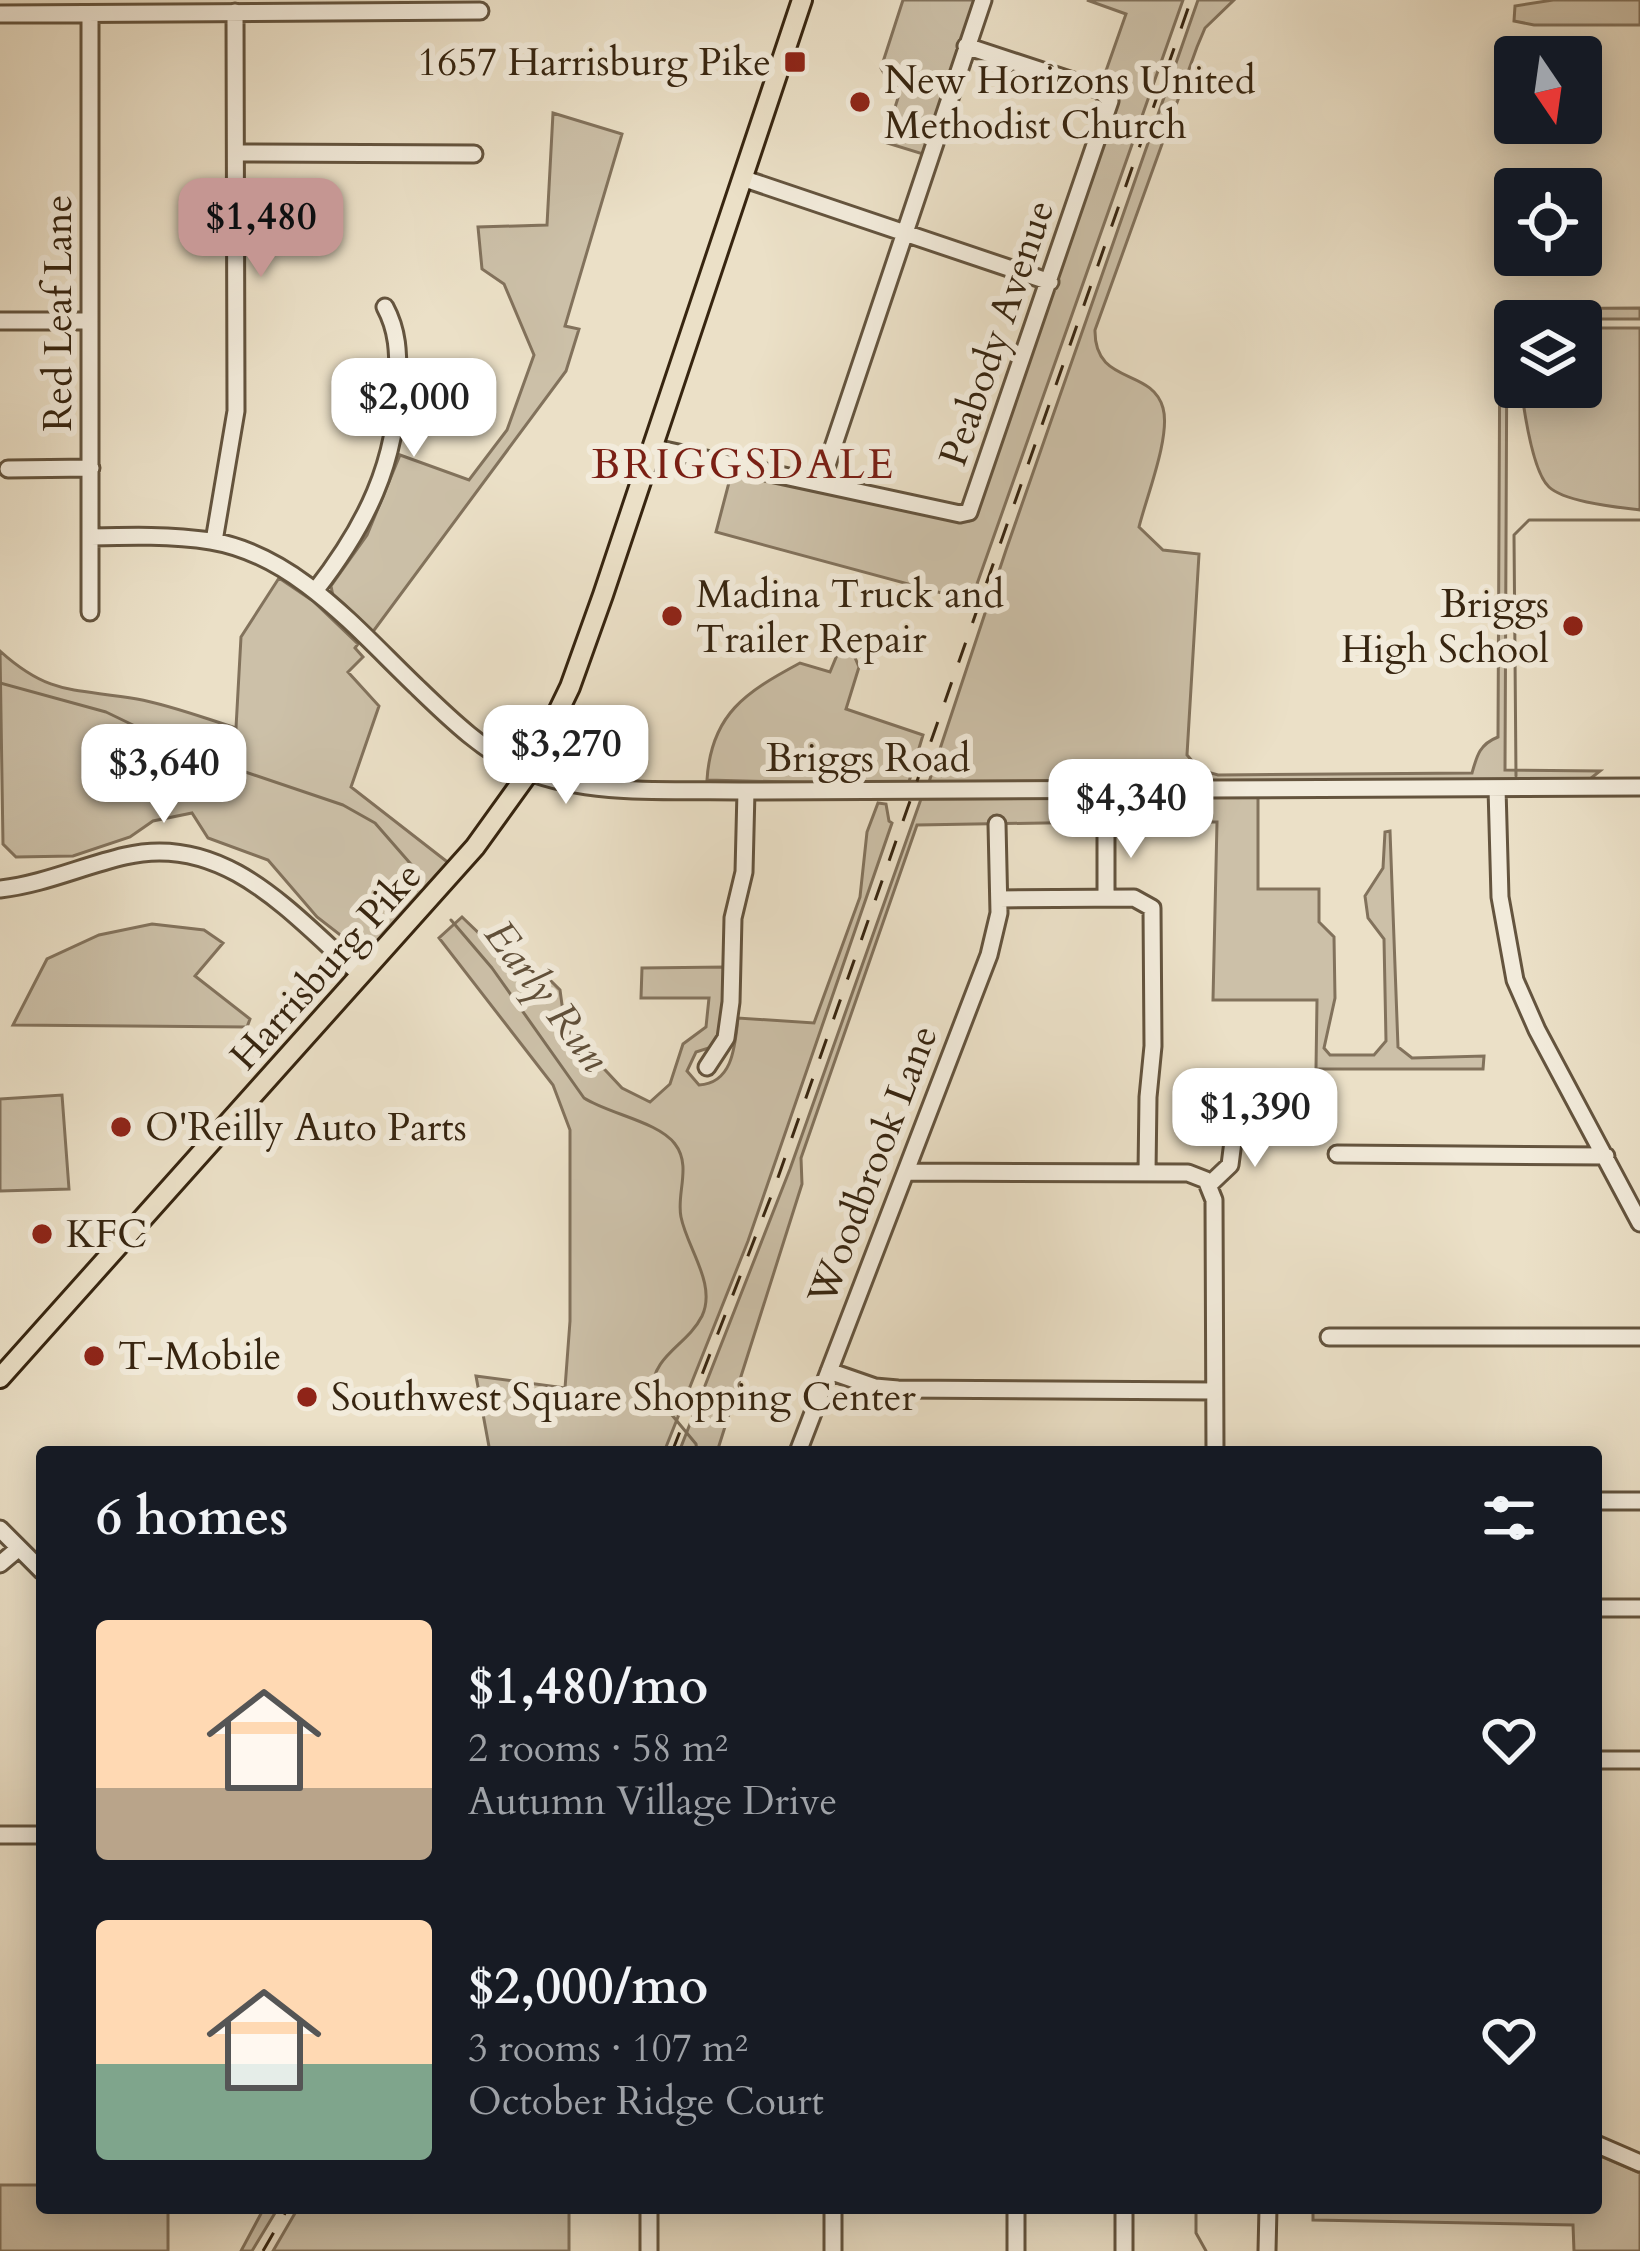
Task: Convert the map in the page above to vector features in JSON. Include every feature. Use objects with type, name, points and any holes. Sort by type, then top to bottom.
[{"type":"main road","name":"Harrisburg Pike","points":[[0,1378],[456,871],[529,772],[570,686],[655,448],[802,0]]},
{"type":"street","points":[[655,448],[821,483],[982,0]]},
{"type":"street","points":[[0,14],[479,10]]},
{"type":"street","points":[[214,542],[236,411],[235,12]]},
{"type":"street","name":"Red Leaf Lane","points":[[90,14],[90,612]]},
{"type":"street","name":"Peabody Avenue","points":[[821,483],[960,514],[972,508],[1110,105],[1109,97],[1100,90],[967,46]]},
{"type":"street","points":[[236,153],[474,154]]},
{"type":"street","points":[[742,178],[1049,282]]},
{"type":"street","points":[[315,591],[356,537],[380,489],[388,460],[398,396],[398,348],[386,307]]},
{"type":"street","points":[[0,321],[90,321]]},
{"type":"street","points":[[8,469],[91,468]]},
{"type":"street","points":[[91,537],[214,542],[261,557],[315,591],[454,723],[529,772]]},
{"type":"street","name":"Briggs Road","points":[[529,772],[615,787],[746,791],[1640,787]]},
{"type":"street","points":[[1497,788],[1500,897],[1515,980],[1640,1223]]},
{"type":"street","points":[[1106,790],[1106,898]]},
{"type":"street","points":[[707,1067],[726,1038],[733,918],[744,872],[746,791]]},
{"type":"street","name":"Woodbrook Lane","points":[[800,1446],[989,956],[999,899],[998,824]]},
{"type":"street","points":[[0,889],[52,880],[130,854],[192,855],[230,868],[264,888],[361,975]]},
{"type":"street","points":[[999,899],[1142,899],[1153,911],[1148,1172]]},
{"type":"street","points":[[1210,1184],[1230,1165],[1236,1118]]},
{"type":"street","points":[[1337,1154],[1606,1156]]},
{"type":"street","points":[[906,1172],[1188,1172],[1210,1184],[1214,1200],[1215,1446]]},
{"type":"street","points":[[1329,1337],[1640,1337]]},
{"type":"street","points":[[829,1371],[875,1387],[927,1390],[1214,1391]]},
{"type":"street","points":[[1602,1501],[1640,1501]]},
{"type":"street","points":[[0,1529],[36,1564]]},
{"type":"street","points":[[0,1564],[19,1548]]},
{"type":"street","points":[[1602,1608],[1640,1608]]},
{"type":"street","points":[[1602,1760],[1640,1760]]},
{"type":"street","points":[[0,1835],[36,1835]]},
{"type":"street","points":[[1602,2147],[1640,2163]]},
{"type":"street","points":[[649,2214],[649,2251]]},
{"type":"street","points":[[833,2214],[833,2251]]},
{"type":"street","points":[[1016,2214],[1016,2251]]},
{"type":"street","points":[[1124,2214],[1124,2251]]},
{"type":"street","points":[[1268,2214],[1268,2251]]},
{"type":"shaded area","points":[[903,0],[979,0],[926,155],[884,142],[898,98],[881,68]]},
{"type":"shaded area","points":[[1087,0],[1183,0],[971,601],[716,532],[732,471],[969,521],[974,518],[1115,104],[1101,85],[1126,14]]},
{"type":"shaded area","points":[[1198,0],[1234,0],[1205,28],[1095,330],[1104,360],[1148,386],[1163,408],[1161,450],[1139,527],[1163,550],[1199,554],[1187,755],[1200,770],[1218,775],[1472,773],[1480,751],[1498,737],[1500,408],[1507,408],[1505,770],[1600,771],[1585,783],[928,785]]},
{"type":"shaded area","points":[[1553,0],[1640,0],[1640,25],[1514,21],[1515,6]]},
{"type":"shaded area","points":[[553,113],[622,134],[565,326],[579,329],[566,371],[372,633],[333,596],[331,586],[367,535],[400,455],[469,480],[507,430],[534,355],[504,284],[482,269],[478,227],[547,225]]},
{"type":"shaded area","points":[[1602,308],[1640,308],[1640,319],[1602,319]]},
{"type":"shaded area","points":[[1602,328],[1640,328],[1640,510],[1592,503],[1549,487],[1533,454],[1524,408],[1602,408]]},
{"type":"shaded area","points":[[279,578],[313,601],[358,644],[355,648],[363,657],[348,672],[379,706],[351,787],[450,864],[366,955],[317,917],[268,860],[208,838],[192,813],[153,821],[130,837],[73,856],[16,857],[3,844],[0,651],[50,684],[149,702],[236,728],[241,637]]},
{"type":"shaded area","points":[[840,648],[853,653],[859,667],[846,709],[923,735],[908,785],[707,780],[716,738],[748,695],[800,663],[830,672]]},
{"type":"shaded area","points":[[1258,795],[1258,889],[1319,889],[1319,922],[1334,937],[1335,998],[1324,1048],[1330,1055],[1374,1055],[1386,1041],[1384,939],[1368,918],[1365,896],[1383,868],[1385,832],[1390,831],[1398,1047],[1412,1058],[1484,1056],[1483,1069],[1316,1069],[1317,1000],[1213,1000],[1217,822],[1113,822],[1112,809],[1124,797]]},
{"type":"shaded area","points":[[1088,798],[1101,806],[1100,822],[917,825],[801,1158],[802,1184],[719,1446],[681,1446],[790,1169],[921,799]]},
{"type":"shaded area","points":[[878,803],[886,804],[892,823],[748,1241],[666,1446],[489,1446],[476,1376],[565,1388],[570,1321],[570,1130],[553,1085],[439,938],[462,917],[514,967],[549,979],[560,990],[565,1027],[622,1088],[650,1102],[670,1084],[683,1044],[706,1027],[709,998],[641,998],[642,968],[725,967],[720,1038],[712,1047],[696,1052],[687,1071],[699,1085],[719,1078],[725,1070],[738,1018],[814,1023],[860,897],[867,832]]},
{"type":"shaded area","points":[[152,924],[204,930],[223,943],[195,976],[250,1019],[247,1027],[13,1025],[47,959],[99,935]]},
{"type":"shaded area","points":[[62,1095],[69,1189],[0,1191],[0,1099]]},
{"type":"shaded area","points":[[1602,2157],[1640,2173],[1640,2251],[1574,2251],[1573,2225],[1313,2220],[1313,2214],[1602,2214]]},
{"type":"shaded area","points":[[0,2185],[36,2185],[36,2214],[168,2214],[168,2251],[0,2251]]},
{"type":"shaded area","points":[[261,2214],[274,2214],[252,2251],[241,2251]]},
{"type":"shaded area","points":[[295,2214],[569,2214],[569,2251],[273,2251]]},
{"type":"waterway","points":[[1516,776],[1514,535],[1529,520],[1640,520]]},
{"type":"waterway","name":"Early Run","points":[[0,683],[106,712],[195,755],[343,805],[375,823],[423,878]]},
{"type":"waterway","name":"Early Run","points":[[451,920],[492,968],[584,1098],[658,1130],[680,1153],[681,1217],[704,1279],[706,1304],[696,1326],[658,1368],[652,1391],[696,1446]]},
{"type":"waterway","name":"Early Run","points":[[1196,2214],[1196,2233],[1206,2251]]},
{"type":"railway","points":[[674,1446],[775,1186],[1191,0]]},
{"type":"railway","points":[[263,2251],[285,2214]]},
{"type":"place","name":"1657 Harrisburg Pike","points":[[795,62]]},
{"type":"place","name":"New Horizons United Methodist Church","points":[[860,102]]},
{"type":"place","name":"Madina Truck and Trailer Repair","points":[[672,616]]},
{"type":"place","name":"Briggs High School","points":[[1573,626]]},
{"type":"place","name":"O'Reilly Auto Parts","points":[[121,1127]]},
{"type":"place","name":"KFC","points":[[42,1234]]},
{"type":"place","name":"T-Mobile","points":[[94,1356]]},
{"type":"place","name":"Southwest Square Shopping Center","points":[[307,1397]]},
{"type":"district","name":"BRIGGSDALE","points":[[744,464]]}]
